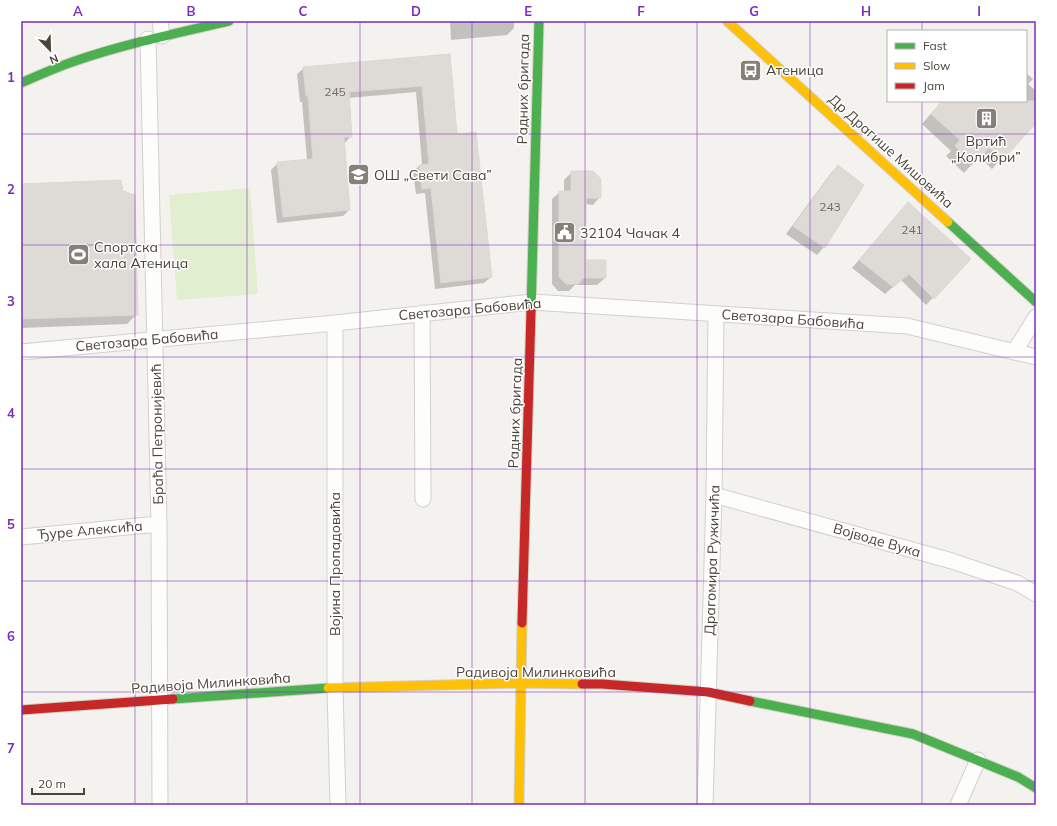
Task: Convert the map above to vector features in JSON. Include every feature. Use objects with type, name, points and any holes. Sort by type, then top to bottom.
[{"type":"street","points":[[21,83],[83,58],[157,32],[229,21]]},
{"type":"street","name":"Радних бригада","points":[[519,805],[520,683],[539,21]]},
{"type":"street","name":"Др Драгише Мишовића","points":[[727,21],[1036,302]]},
{"type":"street","name":"Браћа Петронијевић","points":[[157,32],[154,339],[159,524],[160,805]]},
{"type":"street","name":"Светозара Бабовића","points":[[21,352],[335,323],[532,302],[907,326],[1036,356]]},
{"type":"street","points":[[422,313],[423,499]]},
{"type":"street","name":"Драгомира Ружичића","points":[[705,805],[714,495],[716,314]]},
{"type":"street","points":[[1014,352],[1036,317]]},
{"type":"street","name":"Војина Пропадовића","points":[[335,323],[335,688],[338,805]]},
{"type":"street","name":"Војводе Вука","points":[[714,495],[952,561],[1017,583],[1036,594]]},
{"type":"street","name":"Ђуре Алексића","points":[[21,537],[159,524]]},
{"type":"street","name":"Радивоја Милинковића","points":[[21,710],[335,688],[520,683],[602,684],[708,692],[913,734],[1018,777],[1036,788]]},
{"type":"street","points":[[958,805],[978,760]]},
{"type":"green space","points":[[250,188],[258,294],[177,300],[169,195]]},
{"type":"building","points":[[450,54],[457,134],[476,132],[492,277],[441,283],[431,188],[422,189],[419,165],[429,164],[422,86],[349,92],[352,137],[344,137],[350,210],[283,217],[277,162],[313,159],[308,96],[306,96],[303,67]]},
{"type":"building","name":"Вртић „Колибри”","points":[[1036,101],[1036,123],[1003,160],[989,148],[974,164],[955,146],[960,140],[931,114],[941,102]]},
{"type":"building","points":[[838,165],[864,185],[825,248],[793,226]]},
{"type":"building","points":[[571,171],[593,171],[601,179],[601,198],[586,198],[586,260],[606,260],[606,278],[583,278],[578,284],[566,284],[559,277],[559,191],[571,191]]},
{"type":"building","name":"Спортска хала Атеница","points":[[121,180],[123,191],[135,195],[138,315],[21,319],[21,184]]},
{"type":"building","points":[[908,202],[971,259],[934,299],[909,274],[893,287],[859,260]]},
{"type":"traffic: fast","points":[[21,83],[62,66],[113,49],[229,21]]},
{"type":"traffic: fast","points":[[531,311],[539,21]]},
{"type":"traffic: fast","points":[[948,222],[1036,302]]},
{"type":"traffic: fast","points":[[173,699],[328,688]]},
{"type":"traffic: fast","points":[[750,701],[913,734],[1018,777],[1036,788]]},
{"type":"traffic: slow","points":[[727,21],[948,222]]},
{"type":"traffic: slow","points":[[519,805],[522,623]]},
{"type":"traffic: slow","points":[[328,688],[520,683],[582,684]]},
{"type":"traffic: jam","points":[[522,623],[531,311]]},
{"type":"traffic: jam","points":[[582,684],[602,684],[708,692],[750,701]]},
{"type":"traffic: jam","points":[[21,710],[173,699]]},
{"type":"place","name":"Атеница","points":[[751,70]]},
{"type":"place","name":"Вртић „Колибри”","points":[[986,119]]},
{"type":"place","name":"ОШ „Свети Сава”","points":[[359,175]]},
{"type":"place","name":"32104 Чачак 4","points":[[564,233]]},
{"type":"place","name":"Спортска хала Атеница","points":[[79,255]]}]
